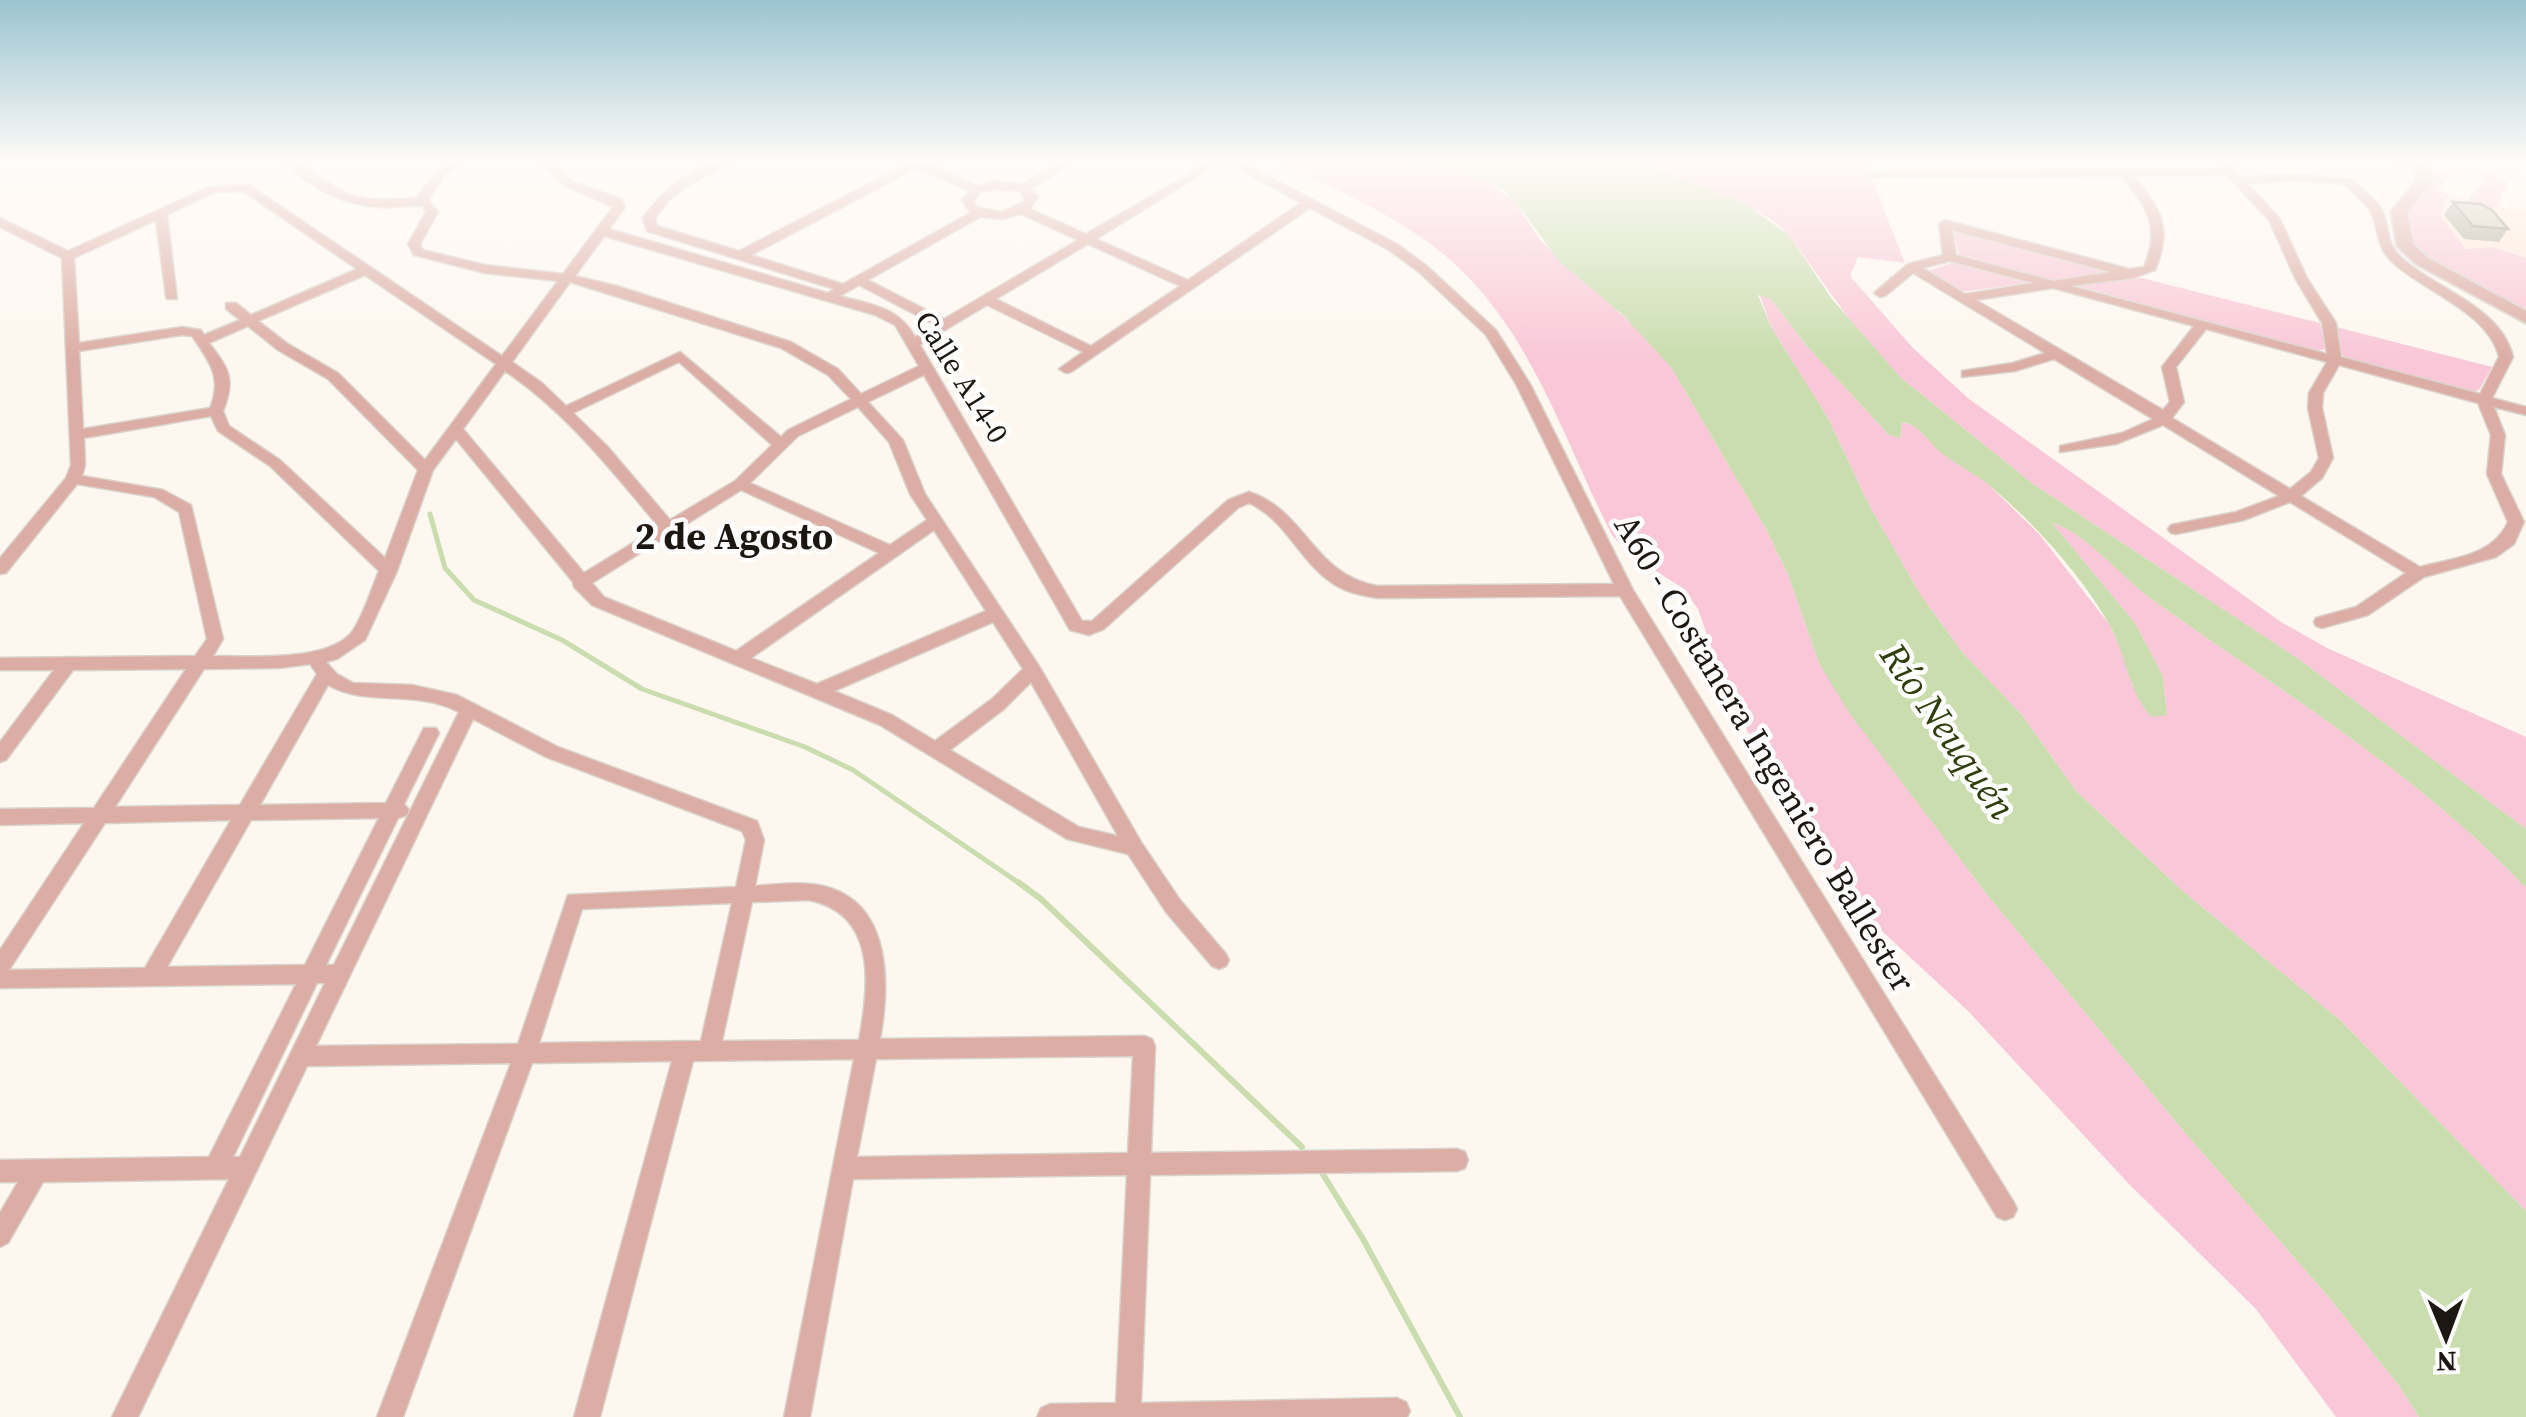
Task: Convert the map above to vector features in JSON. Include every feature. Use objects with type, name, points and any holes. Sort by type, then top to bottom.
[{"type":"street","points":[[12,228],[68,256]]},
{"type":"street","points":[[68,256],[128,228]]},
{"type":"street","points":[[164,228],[172,296]]},
{"type":"street","points":[[306,228],[506,362],[567,412],[668,528]]},
{"type":"street","points":[[423,228],[414,244],[418,252],[494,270],[568,278],[612,288],[803,352],[833,372],[896,440],[918,494],[998,612],[1152,878],[1219,960]]},
{"type":"street","points":[[151,977],[245,813],[320,667],[360,636],[389,571],[426,469],[604,228]]},
{"type":"street","points":[[655,228],[844,288]]},
{"type":"street","points":[[740,256],[792,228]]},
{"type":"street","points":[[828,297],[951,228]]},
{"type":"street","points":[[1063,228],[1190,284]]},
{"type":"street","points":[[914,343],[1105,228]]},
{"type":"street","points":[[1066,369],[1272,228]]},
{"type":"street","name":"A60 - Costanera Ingeniero Ballester","points":[[1360,228],[1423,268],[1492,332],[1523,384],[1626,590],[1718,748],[2005,1209]]},
{"type":"street","points":[[1946,228],[1950,257]]},
{"type":"street","points":[[1961,228],[2134,274]]},
{"type":"street","points":[[1963,298],[2134,274],[2152,268],[2160,228]]},
{"type":"street","points":[[2176,529],[2232,518],[2290,496],[2312,480],[2326,458],[2315,408],[2316,393],[2335,360],[2325,314],[2300,278],[2278,228]]},
{"type":"street","points":[[2380,228],[2384,243],[2395,258],[2498,334],[2506,360],[2484,400]]},
{"type":"street","points":[[2400,228],[2404,246],[2422,261],[2526,318]]},
{"type":"street","name":"Calle A14-0","points":[[602,232],[891,316],[914,343],[1076,626],[1098,625],[1233,504],[1249,497],[1269,507],[1334,577],[1356,588],[1377,592],[1626,590]]},
{"type":"street","points":[[0,568],[73,479],[78,465],[68,256]]},
{"type":"street","points":[[1880,293],[1912,267],[1950,257],[2526,411]]},
{"type":"street","points":[[1912,267],[2418,573]]},
{"type":"street","points":[[202,342],[367,269]]},
{"type":"street","points":[[858,280],[944,326]]},
{"type":"street","points":[[987,300],[1092,351]]},
{"type":"street","points":[[231,306],[283,348],[334,376],[426,469]]},
{"type":"street","points":[[2065,450],[2108,442],[2164,420],[2177,402],[2169,367],[2203,324]]},
{"type":"street","points":[[74,348],[182,331],[196,333],[225,378],[226,388],[216,411],[224,428],[275,463],[389,571]]},
{"type":"street","points":[[1967,374],[2015,368],[2056,354]]},
{"type":"street","points":[[567,412],[680,356],[779,443]]},
{"type":"street","points":[[580,583],[740,484],[779,443],[860,398],[928,367]]},
{"type":"street","points":[[2322,622],[2362,610],[2418,573],[2490,553],[2514,530],[2512,510],[2494,474],[2498,435],[2484,400]]},
{"type":"street","points":[[76,436],[216,411]]},
{"type":"street","points":[[454,428],[598,601],[886,720],[1074,834],[1134,848]]},
{"type":"street","points":[[0,967],[216,640],[186,508],[158,493],[73,479]]},
{"type":"street","points":[[740,484],[891,552]]},
{"type":"street","points":[[736,659],[936,521]]},
{"type":"street","points":[[818,691],[998,612]]},
{"type":"street","points":[[0,664],[320,667],[352,689],[433,694],[552,752],[750,826],[755,840],[743,895],[588,1417]]},
{"type":"street","points":[[0,754],[68,664]]},
{"type":"street","points":[[938,749],[998,704],[1033,670]]},
{"type":"street","points":[[124,1417],[469,709]]},
{"type":"street","points":[[215,1169],[430,732]]},
{"type":"street","points":[[0,817],[420,810]]},
{"type":"street","points":[[390,1417],[525,1054],[575,901],[826,894],[851,910],[872,948],[876,966],[866,1049],[797,1417]]},
{"type":"street","points":[[0,978],[340,974]]},
{"type":"street","points":[[300,1056],[1144,1046],[1128,1416]]},
{"type":"street","points":[[843,1168],[1457,1160]]},
{"type":"street","points":[[0,1171],[246,1168]]},
{"type":"street","points":[[0,1235],[37,1171]]},
{"type":"street","points":[[1050,1417],[1397,1411]]},
{"type":"shaded area","points":[[1406,228],[1532,228],[1539,239],[1647,338],[1671,367],[1765,527],[1788,574],[1819,663],[1896,774],[1989,897],[2187,1135],[2328,1296],[2419,1417],[2336,1417],[2256,1309],[2128,1183],[1969,1012],[1869,919],[1761,759],[1722,678],[1698,609],[1684,589],[1628,553],[1612,535],[1546,393],[1507,325],[1456,265]]},
{"type":"shaded area","points":[[1782,228],[1891,228],[1905,263],[1858,257],[1850,276],[1913,348],[1969,399],[2281,622],[2327,648],[2526,737],[2526,829],[2300,660],[2033,484],[1901,378],[1852,323]]},
{"type":"shaded area","points":[[2408,228],[2450,228],[2466,249],[2493,247],[2526,258],[2526,315],[2439,267],[2412,247]]},
{"type":"shaded area","points":[[2449,228],[2526,228],[2526,306]]},
{"type":"shaded area","points":[[1953,231],[2108,271],[2052,280],[1959,255]]},
{"type":"shaded area","points":[[1955,262],[2027,283],[1961,292],[1927,271]]},
{"type":"shaded area","points":[[2142,278],[2320,323],[2326,349],[2316,351],[2073,285]]},
{"type":"shaded area","points":[[1759,293],[1771,299],[1806,345],[1889,435],[1900,438],[1902,422],[1916,426],[1937,449],[1987,483],[2039,534],[2109,624],[2128,663],[2132,686],[2167,715],[2163,676],[2135,623],[2052,523],[2077,535],[2154,601],[2395,771],[2484,846],[2526,888],[2526,1211],[2341,1021],[2185,893],[2076,791],[2022,715],[1962,652],[1920,594],[1869,505],[1828,418],[1771,327]]},
{"type":"shaded area","points":[[2336,327],[2492,367],[2479,390],[2471,392],[2348,359],[2340,353]]},
{"type":"water","name":"Río Neuquén","points":[[1535,228],[1779,228],[1789,235],[1832,299],[1901,378],[2033,484],[2300,660],[2526,829],[2526,888],[2484,846],[2395,771],[2154,601],[2091,545],[2052,523],[2135,623],[2163,676],[2167,715],[2152,717],[2138,697],[2116,638],[2098,607],[2040,533],[1989,485],[1944,455],[1913,426],[1902,422],[1900,438],[1889,435],[1806,345],[1771,299],[1758,295],[1771,327],[1828,418],[1869,505],[1920,594],[1962,652],[2022,715],[2076,791],[2185,893],[2341,1021],[2526,1211],[2526,1417],[2419,1417],[2328,1296],[2187,1135],[1989,897],[1850,714],[1819,663],[1788,574],[1765,527],[1671,367],[1624,316],[1560,262]]},
{"type":"waterway","points":[[430,514],[445,568],[474,600],[562,640],[642,689],[805,747],[853,770],[1022,885]]},
{"type":"waterway","points":[[1018,882],[1041,899],[1302,1147]]},
{"type":"waterway","points":[[1319,1168],[1363,1239],[1460,1417]]},
{"type":"district","name":"2 de Agosto","points":[[734,536]]}]
